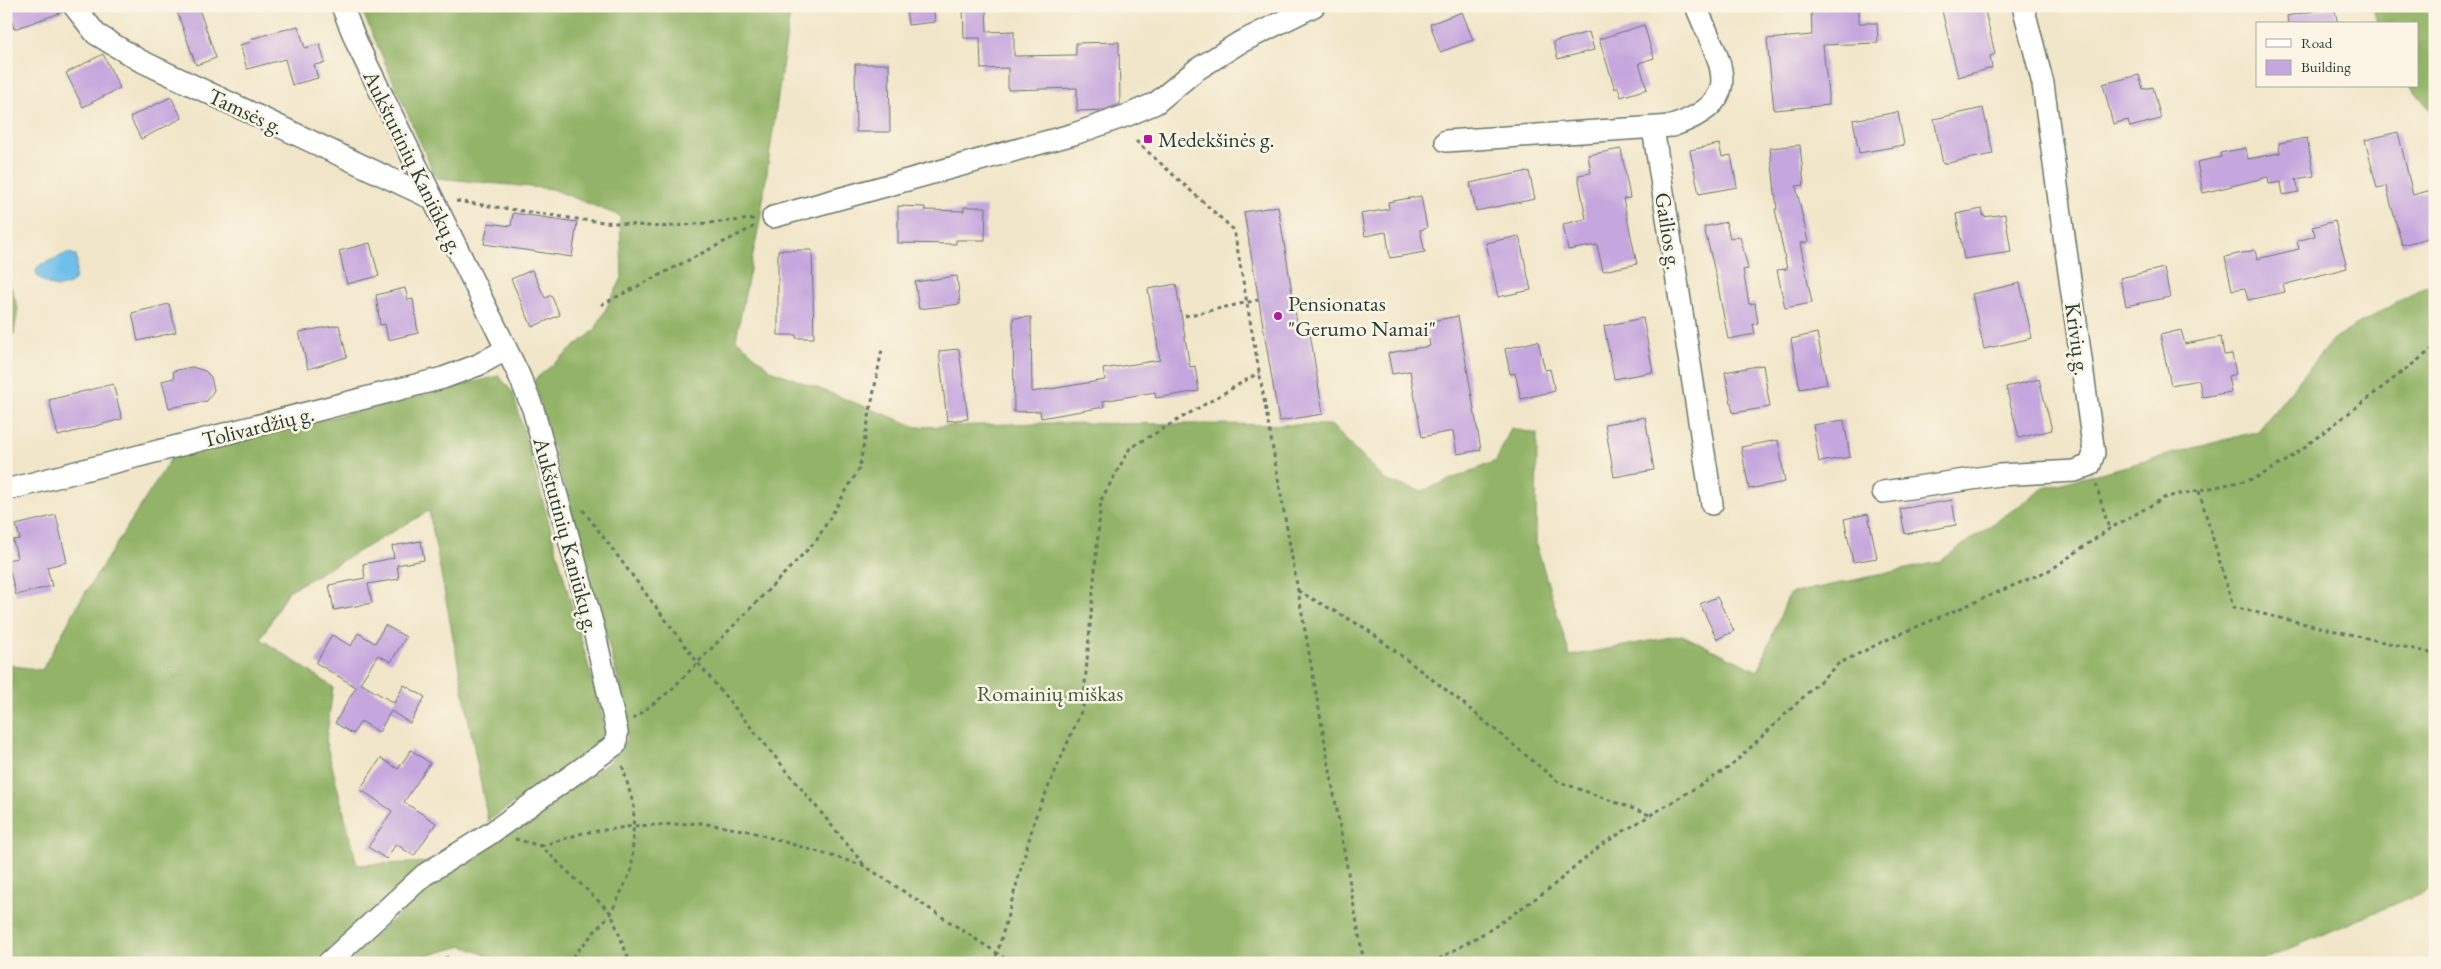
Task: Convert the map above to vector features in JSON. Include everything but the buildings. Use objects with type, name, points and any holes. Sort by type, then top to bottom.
[{"type":"street","name":"Tamsės g.","points":[[74,6],[96,34],[139,60],[430,198]]},
{"type":"street","name":"Aukštutinių Kaniūkų g.","points":[[342,6],[358,46],[430,198],[519,376],[533,409],[594,630],[616,738]]},
{"type":"street","points":[[773,217],[1074,134],[1128,115],[1156,102],[1196,70],[1239,43],[1314,6]]},
{"type":"street","points":[[1446,141],[1672,126],[1706,112],[1717,100],[1723,82],[1719,66],[1696,6]]},
{"type":"street","name":"Krivių g.","points":[[2023,6],[2043,84],[2094,453],[2090,465]]},
{"type":"street","name":"Gailios g.","points":[[1653,128],[1712,504]]},
{"type":"street","name":"Tolivardžių g.","points":[[6,490],[443,378],[478,365],[505,350]]},
{"type":"street","points":[[1883,492],[1999,475],[2075,472],[2090,465]]},
{"type":"street","points":[[328,963],[424,875],[491,833],[616,738]]},
{"type":"path","points":[[1136,141],[1234,230],[1364,963]]},
{"type":"path","points":[[430,198],[583,220],[660,227],[773,217]]},
{"type":"path","points":[[601,305],[773,217]]},
{"type":"path","points":[[1185,316],[1258,300]]},
{"type":"path","points":[[1432,963],[1493,928],[1549,889],[1601,845],[1730,767],[1838,664],[1886,640],[2052,569],[2108,529],[2166,497],[2254,479],[2286,461],[2435,347]]},
{"type":"path","points":[[567,963],[611,913],[632,869],[634,807],[616,738],[670,691],[816,541],[859,469],[882,349]]},
{"type":"path","points":[[992,963],[1035,818],[1083,707],[1101,500],[1130,448],[1260,372]]},
{"type":"path","points":[[2090,465],[2108,529]]},
{"type":"path","points":[[2199,491],[2233,606],[2435,654]]},
{"type":"path","points":[[578,503],[698,663],[865,866],[1012,963]]},
{"type":"path","points":[[1298,591],[1365,628],[1458,700],[1557,781],[1651,815]]},
{"type":"path","points":[[630,963],[611,913],[541,846],[583,833],[634,826],[701,823],[748,831],[865,866]]},
{"type":"path","points":[[429,963],[449,957]]},
{"type":"green space","name":"Romainių miškas","points":[[360,6],[791,6],[760,220],[736,339],[771,370],[917,427],[1041,423],[1331,425],[1386,481],[1422,491],[1496,461],[1511,428],[1537,434],[1536,544],[1570,656],[1682,635],[1758,671],[1789,594],[1939,562],[2044,488],[2258,431],[2333,339],[2435,281],[2435,887],[2256,963],[506,963],[463,946],[400,963],[344,963],[436,881],[608,763],[626,741],[628,714],[534,380],[595,330],[622,278],[620,216],[552,189],[436,178]]},
{"type":"green space","points":[[2373,6],[2435,6],[2435,115],[2412,88],[2418,88],[2418,22],[2377,22]]},
{"type":"green space","points":[[6,273],[18,308],[14,334],[6,337]]},
{"type":"green space","points":[[499,376],[513,393],[605,726],[605,741],[488,821],[429,511],[287,592],[261,639],[333,687],[326,742],[357,865],[431,862],[313,963],[6,963],[6,665],[42,670],[80,601],[172,457]]},
{"type":"water","points":[[68,253],[76,255],[75,280],[65,286],[56,287],[46,283],[37,276],[36,269],[40,265]]},
{"type":"place","name":"Medekšinės g.","points":[[1148,139]]},
{"type":"place","name":"Pensionatas \"Gerumo Namai\"","points":[[1278,316]]}]
